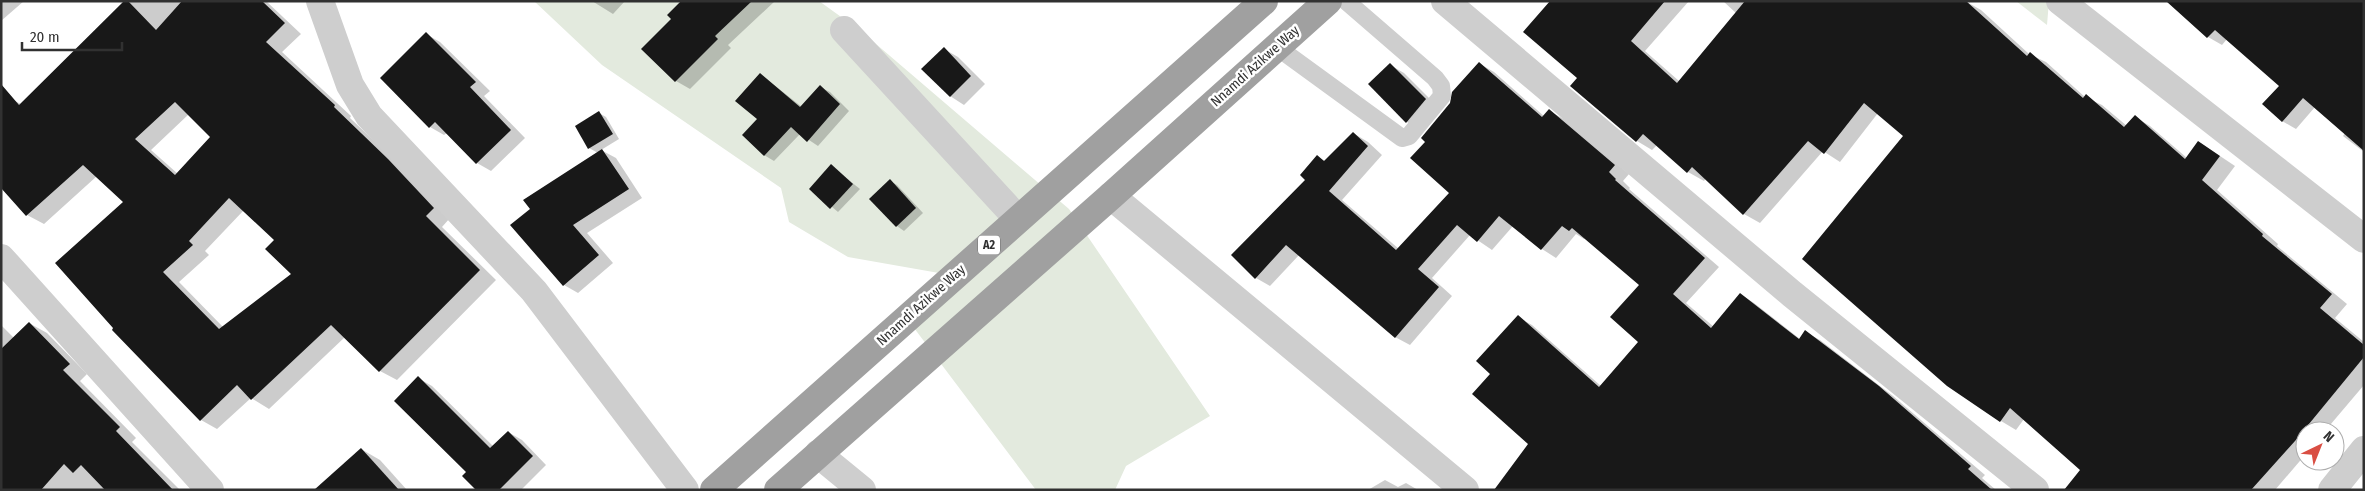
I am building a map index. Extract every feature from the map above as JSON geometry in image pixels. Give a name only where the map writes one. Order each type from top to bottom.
[{"type":"highway","name":"Nnamdi Azikwe Way","points":[[714,490],[1264,1]]},
{"type":"highway","name":"Nnamdi Azikwe Way","points":[[778,490],[1111,196],[1328,1]]},
{"type":"street","points":[[320,1],[350,85],[369,116],[534,290],[685,490]]},
{"type":"street","points":[[1445,1],[1792,294],[2035,490]]},
{"type":"street","points":[[2060,1],[2364,239]]},
{"type":"street","points":[[844,30],[1018,219]]},
{"type":"street","points":[[1111,196],[1465,490]]},
{"type":"street","points":[[1,258],[210,490]]},
{"type":"street","points":[[2332,490],[2364,450]]},
{"type":"street","points":[[818,454],[862,490]]},
{"type":"lane","points":[[1277,47],[1402,138],[1409,136],[1442,96],[1441,86],[1436,78],[1346,1]]},
{"type":"shaded area","points":[[534,1],[819,1],[862,32],[1069,209],[1210,416],[1126,466],[1115,490],[1036,490],[908,320],[939,273],[848,257],[789,222],[781,188],[602,65]]},
{"type":"shaded area","points":[[2016,1],[2049,1],[2047,25]]},
{"type":"building","points":[[124,1],[128,1],[156,30],[182,1],[262,1],[285,23],[266,42],[335,105],[334,107],[388,159],[434,208],[426,216],[480,270],[379,372],[331,325],[251,400],[237,385],[200,421],[112,330],[113,328],[55,263],[123,202],[83,165],[26,216],[1,188],[1,84],[19,105]],"holes":[[[175,102],[210,137],[175,175],[135,139]],[[229,198],[274,240],[265,249],[291,274],[219,329],[163,272],[193,245],[189,241]]]},
{"type":"building","points":[[681,1],[752,1],[715,36],[718,39],[675,82],[641,49],[671,19],[667,15]]},
{"type":"building","points":[[1550,1],[1665,1],[1631,41],[1677,83],[1745,1],[1966,1],[2027,56],[2030,52],[2083,98],[2086,94],[2124,127],[2135,115],[2185,159],[2198,141],[2220,156],[2202,180],[2263,234],[2262,236],[2332,294],[2320,308],[2364,345],[2364,357],[2311,421],[2295,421],[2295,441],[2251,490],[2064,490],[2080,470],[2010,408],[2000,422],[1947,386],[1802,259],[1903,136],[1864,103],[1824,154],[1808,141],[1743,215],[1692,167],[1687,173],[1643,134],[1636,142],[1570,86],[1577,78],[1523,32]]},
{"type":"building","points":[[2166,1],[2364,1],[2364,151],[2303,98],[2282,122],[2262,104],[2279,86],[2215,30],[2207,38]]},
{"type":"building","points":[[426,32],[476,82],[470,87],[511,130],[476,164],[435,122],[429,128],[380,78]]},
{"type":"building","points":[[944,47],[971,76],[950,97],[921,69]]},
{"type":"building","points":[[1479,62],[1542,117],[1549,109],[1615,165],[1609,172],[1615,180],[1705,258],[1673,294],[1711,328],[1740,293],[1799,339],[1805,330],[1879,386],[1971,466],[1968,469],[1992,490],[1494,490],[1528,444],[1472,394],[1490,374],[1476,361],[1518,315],[1599,387],[1638,342],[1610,317],[1639,285],[1572,228],[1569,231],[1562,226],[1541,250],[1499,216],[1477,242],[1457,225],[1418,269],[1439,287],[1395,338],[1286,245],[1255,279],[1231,255],[1305,180],[1300,175],[1317,155],[1324,161],[1353,132],[1368,146],[1329,191],[1396,250],[1449,193],[1410,158],[1425,142],[1421,138],[1450,103],[1452,92]]},
{"type":"building","points":[[1390,63],[1426,99],[1406,123],[1368,84]]},
{"type":"building","points":[[760,73],[800,107],[820,85],[840,104],[807,142],[791,127],[764,156],[742,135],[757,119],[735,101]]},
{"type":"building","points":[[599,111],[613,134],[588,149],[575,126]]},
{"type":"building","points":[[602,149],[629,189],[573,225],[599,255],[563,286],[510,225],[530,209],[523,200]]},
{"type":"building","points":[[831,164],[853,184],[830,209],[809,189]]},
{"type":"building","points":[[890,179],[916,208],[896,227],[869,199]]},
{"type":"building","points":[[29,322],[70,364],[63,370],[120,427],[116,431],[173,490],[105,490],[81,465],[73,473],[64,464],[41,490],[1,490],[1,349]]},
{"type":"building","points":[[418,376],[490,448],[508,431],[533,456],[499,490],[476,490],[462,476],[466,472],[394,401]]},
{"type":"building","points":[[361,448],[399,490],[314,490]]}]
